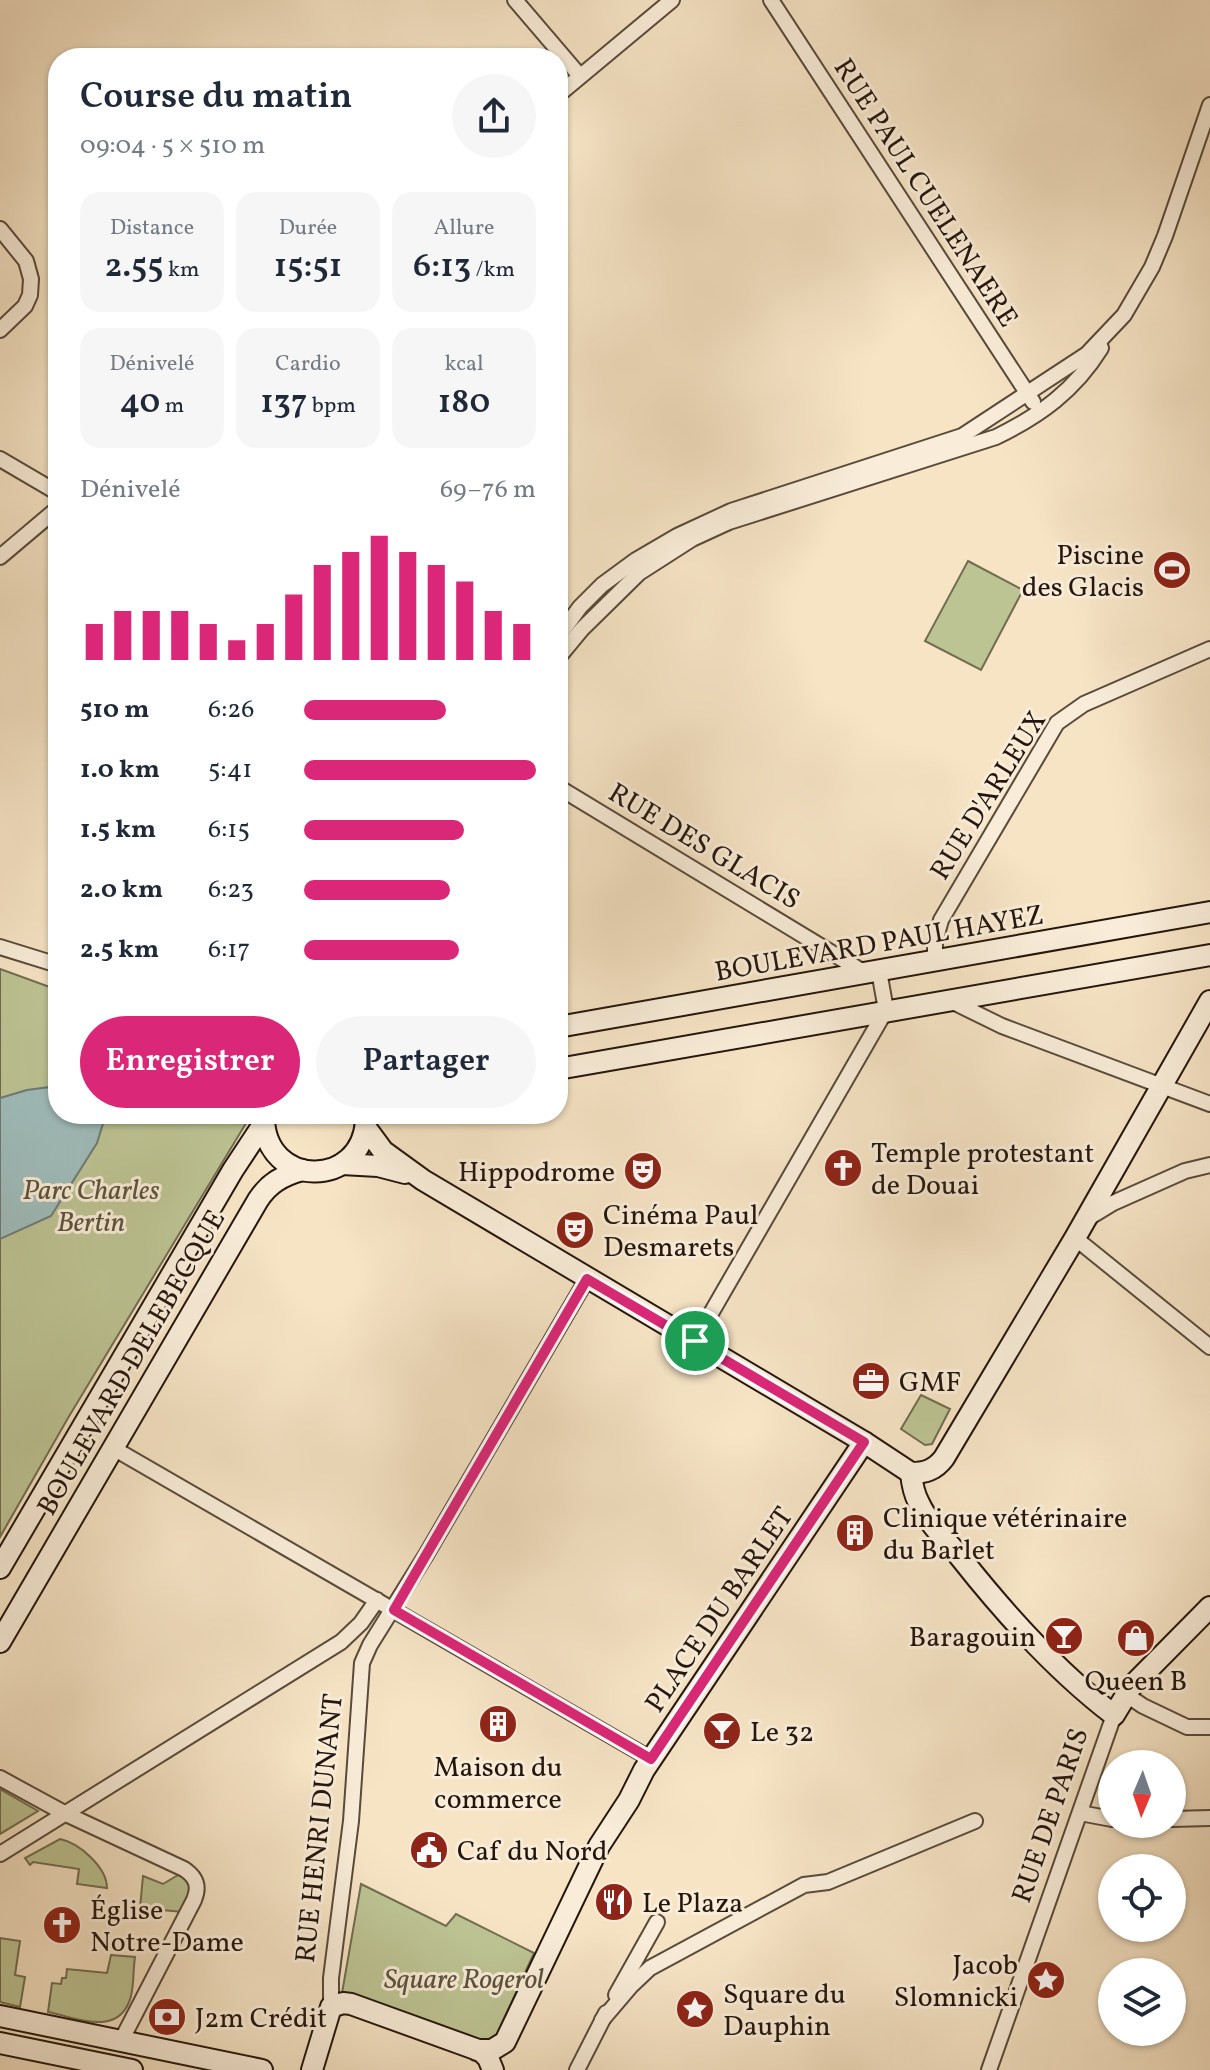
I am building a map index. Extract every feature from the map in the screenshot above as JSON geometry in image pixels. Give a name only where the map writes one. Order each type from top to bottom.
[{"type":"street","points":[[515,0],[556,48]]},
{"type":"street","points":[[568,86],[672,0]]},
{"type":"street","name":"RUE PAUL CUELENAERE","points":[[771,0],[1040,412]]},
{"type":"street","points":[[568,62],[580,76]]},
{"type":"street","points":[[568,646],[639,573],[692,539],[729,522],[987,441],[1040,412],[1083,375],[1133,302],[1159,251],[1210,105]]},
{"type":"street","points":[[0,229],[26,261],[31,279],[30,295],[25,306],[0,330]]},
{"type":"street","points":[[568,623],[602,585],[677,536],[731,511],[962,436],[1087,354],[1111,330]]},
{"type":"street","points":[[0,459],[48,487]]},
{"type":"street","points":[[0,557],[48,516]]},
{"type":"street","name":"RUE D'ARLEUX","points":[[935,961],[935,942],[941,920],[1057,723],[1084,704],[1210,649]]},
{"type":"street","name":"RUE DES GLACIS","points":[[568,793],[872,972]]},
{"type":"street","name":"BOULEVARD PAUL HAYEZ","points":[[568,1025],[1210,912]]},
{"type":"street","points":[[0,947],[48,962]]},
{"type":"street","points":[[568,1067],[1210,955]]},
{"type":"street","points":[[872,972],[886,1010]]},
{"type":"street","points":[[948,1000],[995,1023],[1210,1104]]},
{"type":"street","points":[[370,1124],[383,1151],[423,1180],[911,1473],[921,1473],[934,1468],[944,1458],[1086,1220],[1210,1001]]},
{"type":"street","points":[[695,1341],[886,1010]]},
{"type":"street","name":"BOULEVARD DELEBECQUE","points":[[0,1568],[261,1124]]},
{"type":"street","points":[[265,1124],[268,1140],[277,1155],[302,1170]]},
{"type":"street","points":[[342,1164],[358,1149],[366,1124]]},
{"type":"street","points":[[342,1164],[390,1168],[423,1180]]},
{"type":"street","name":"BOULEVARD DELEBECQUE","points":[[0,1642],[264,1190],[279,1178],[302,1170],[320,1172],[342,1164]]},
{"type":"street","points":[[1086,1220],[1100,1209],[1127,1196],[1190,1169],[1210,1165]]},
{"type":"street","points":[[1075,1238],[1210,1347]]},
{"type":"street","points":[[394,1610],[587,1279]]},
{"type":"street","name":"PLACE DU BARLET","points":[[500,2070],[515,2025],[599,1846],[651,1759],[864,1442]]},
{"type":"street","points":[[113,1448],[651,1759]]},
{"type":"street","points":[[911,1473],[915,1494],[925,1514],[993,1598],[1080,1687],[1114,1715]]},
{"type":"street","points":[[0,1854],[341,1642],[361,1623],[377,1600]]},
{"type":"street","name":"RUE DE PARIS","points":[[989,2070],[1114,1715],[1125,1694],[1139,1678],[1210,1607]]},
{"type":"street","name":"RUE HENRI DUNANT","points":[[310,2066],[331,2007],[331,1978],[354,1796],[362,1663],[370,1645],[394,1610]]},
{"type":"street","points":[[1125,1694],[1187,1727],[1210,1727]]},
{"type":"street","points":[[0,1778],[66,1814],[184,1869],[196,1880],[198,1886],[194,1900],[121,2041]]},
{"type":"street","points":[[1080,1813],[1098,1816]]},
{"type":"street","points":[[1186,1819],[1210,1818]]},
{"type":"street","points":[[602,2020],[650,1968],[804,1885],[828,1882],[975,1821]]},
{"type":"street","points":[[577,2070],[657,1922]]},
{"type":"street","points":[[331,2007],[351,2004],[477,2050],[486,2054],[493,2070]]},
{"type":"street","points":[[0,2016],[262,2070]]},
{"type":"street","points":[[477,2050],[492,2050],[502,2045],[515,2025]]},
{"type":"street","points":[[0,2043],[132,2070]]},
{"type":"green space","points":[[968,561],[1023,590],[981,670],[925,641]]},
{"type":"green space","name":"Parc Charles Bertin","points":[[0,969],[48,986],[48,1124],[246,1124],[0,1537]]},
{"type":"green space","points":[[921,1395],[950,1409],[932,1444],[925,1445],[901,1429]]},
{"type":"green space","points":[[0,1789],[38,1811],[0,1834]]},
{"type":"green space","points":[[60,1839],[68,1841],[91,1858],[102,1872],[107,1888],[77,1884],[79,1869],[33,1862],[30,1865],[25,1858]]},
{"type":"green space","points":[[178,1875],[185,1878],[192,1888],[183,1912],[140,1908],[143,1876],[163,1884]]},
{"type":"green space","name":"Square Rogerol","points":[[361,1884],[446,1926],[456,1914],[534,1953],[492,2045],[342,1993]]},
{"type":"green space","points":[[0,1938],[20,1941],[15,1975],[25,1977],[20,2007],[0,2002]]},
{"type":"green space","points":[[111,1955],[135,1957],[131,1996],[126,2009],[118,2017],[97,2022],[48,2012],[52,1983],[61,1984],[62,1978],[66,1978],[67,1969],[107,1973]]},
{"type":"water","points":[[48,1087],[48,1124],[103,1124],[97,1143],[51,1216],[0,1239],[0,1098]]},
{"type":"place","name":"Piscine des Glacis","points":[[1172,570]]},
{"type":"place","name":"Temple protestant de Douai","points":[[843,1168]]},
{"type":"place","name":"Hippodrome","points":[[643,1171]]},
{"type":"place","name":"Cinéma Paul Desmarets","points":[[575,1230]]},
{"type":"place","name":"GMF","points":[[871,1381]]},
{"type":"place","name":"Clinique vétérinaire du Barlet","points":[[855,1533]]},
{"type":"place","name":"Baragouin","points":[[1064,1636]]},
{"type":"place","name":"Queen B","points":[[1136,1638]]},
{"type":"place","name":"Maison du commerce","points":[[498,1724]]},
{"type":"place","name":"Le 32","points":[[722,1731]]},
{"type":"place","name":"Caf du Nord","points":[[429,1850]]},
{"type":"place","name":"Le Plaza","points":[[614,1902]]},
{"type":"place","name":"Église Notre-Dame","points":[[62,1925]]},
{"type":"place","name":"Jacob Slomnicki","points":[[1046,1980]]},
{"type":"place","name":"Square du Dauphin","points":[[695,2009]]},
{"type":"place","name":"J2m Crédit","points":[[167,2017]]},
{"type":"route","points":[[587,1279],[695,1341],[864,1442],[651,1759],[394,1610],[587,1279]]}]
